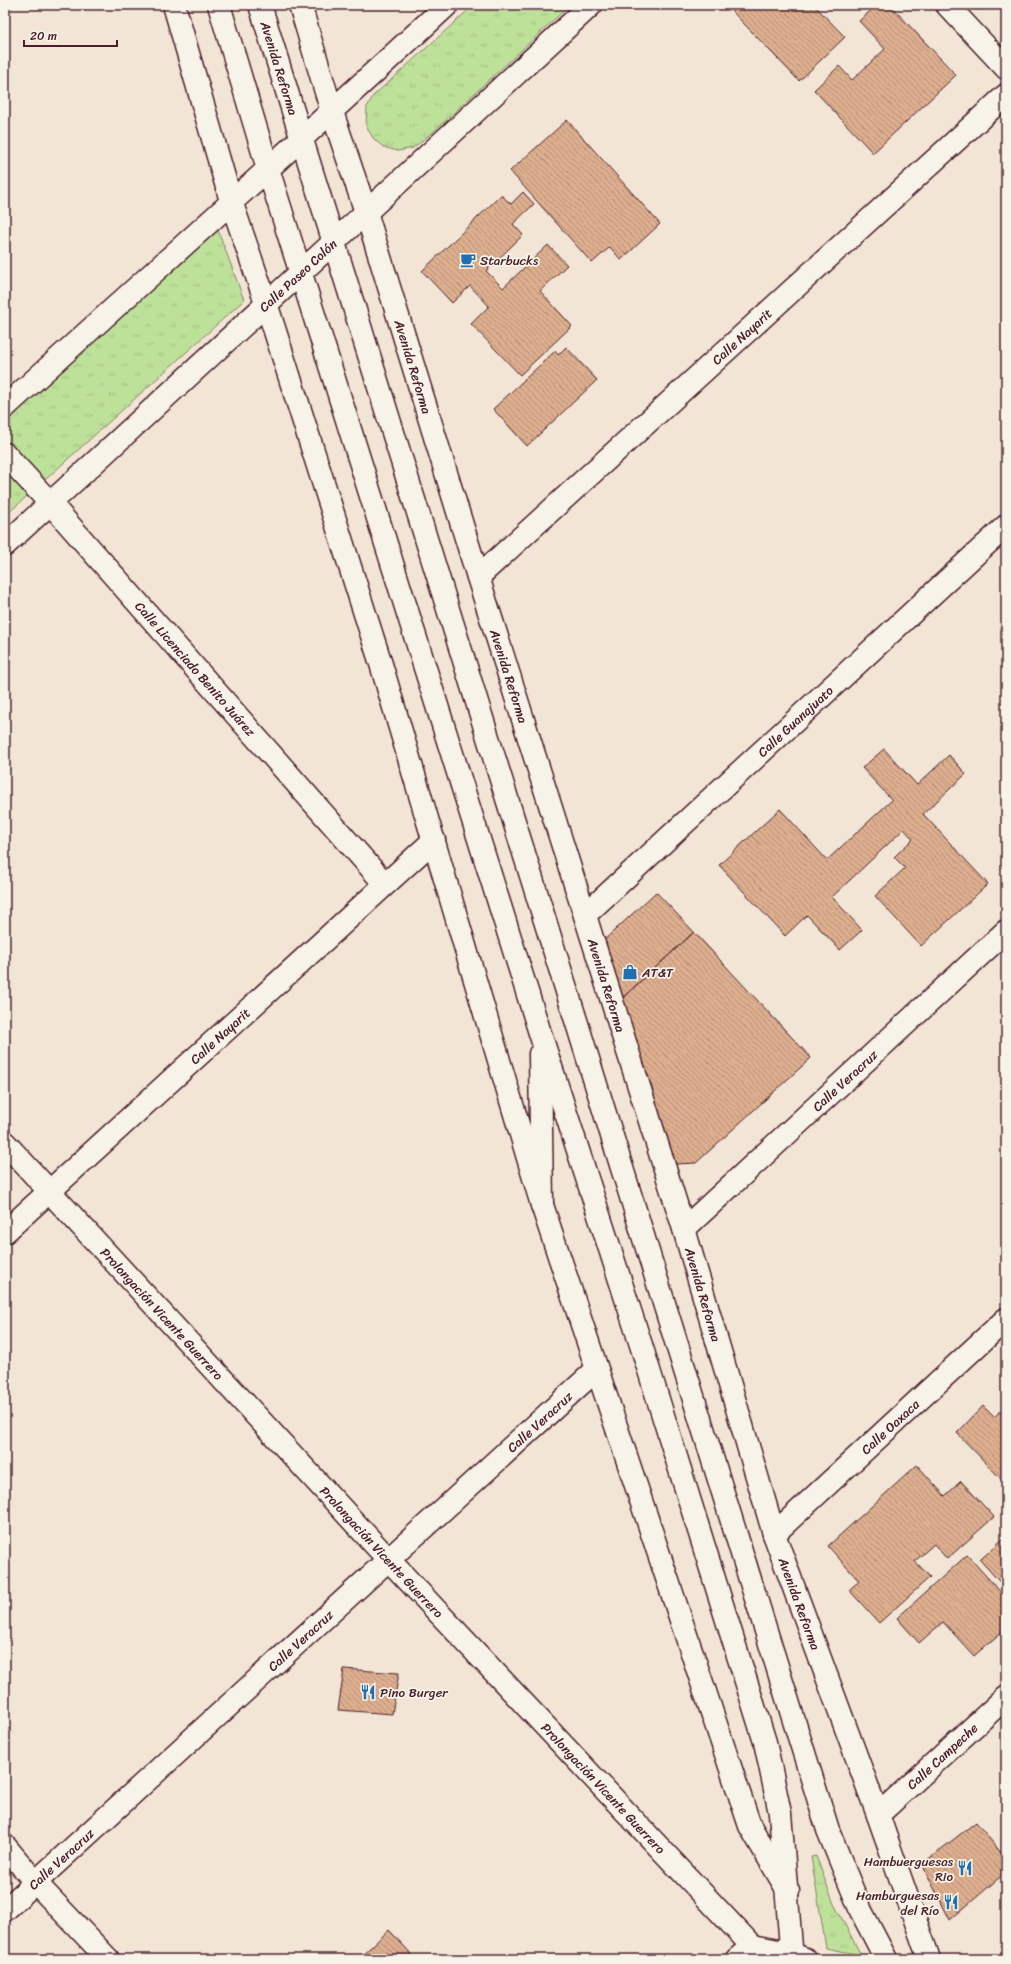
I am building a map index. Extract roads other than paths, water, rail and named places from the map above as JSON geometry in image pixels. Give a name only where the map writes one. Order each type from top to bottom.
[{"type":"street","points":[[174,5],[231,201],[266,303],[434,840],[542,1205],[596,1370],[750,1826],[788,1891]]},
{"type":"street","points":[[219,5],[268,169],[540,1033],[642,1348],[765,1742],[780,1813],[797,1957],[750,1955]]},
{"type":"street","name":"Avenida Reforma","points":[[260,5],[828,1830],[860,1911],[886,1959]]},
{"type":"street","name":"Avenida Reforma","points":[[300,5],[332,112],[366,212],[478,577],[684,1229],[774,1534],[878,1815],[929,1959]]},
{"type":"street","points":[[5,407],[231,201],[332,112],[446,5]]},
{"type":"street","name":"Calle Paseo Colón","points":[[5,545],[591,5]]},
{"type":"street","points":[[947,5],[1006,68]]},
{"type":"street","name":"Calle Nayarit","points":[[478,577],[1006,95]]},
{"type":"street","name":"Calle Licenciado Benito Juárez","points":[[5,454],[50,503],[385,884]]},
{"type":"street","name":"Calle Guanajuato","points":[[585,915],[1006,526]]},
{"type":"street","name":"Calle Nayarit","points":[[5,1232],[434,840]]},
{"type":"street","name":"Calle Veracruz","points":[[684,1229],[1006,931]]},
{"type":"street","points":[[540,1033],[542,1205]]},
{"type":"street","name":"Prolongación Vicente Guerrero","points":[[5,1143],[750,1955]]},
{"type":"street","name":"Calle Oaxaca","points":[[774,1534],[1006,1318]]},
{"type":"street","name":"Calle Veracruz","points":[[5,1910],[596,1370]]},
{"type":"street","name":"Calle Campeche","points":[[878,1815],[1006,1697]]},
{"type":"street","points":[[5,1846],[35,1882],[108,1959]]},
{"type":"place","name":"Starbucks","points":[[468,260]]},
{"type":"place","name":"AT&T","points":[[630,972]]},
{"type":"place","name":"Pino Burger","points":[[368,1692]]},
{"type":"place","name":"Hambuerguesas Rio","points":[[965,1868]]},
{"type":"place","name":"Hamburguesas del Río","points":[[951,1902]]}]
